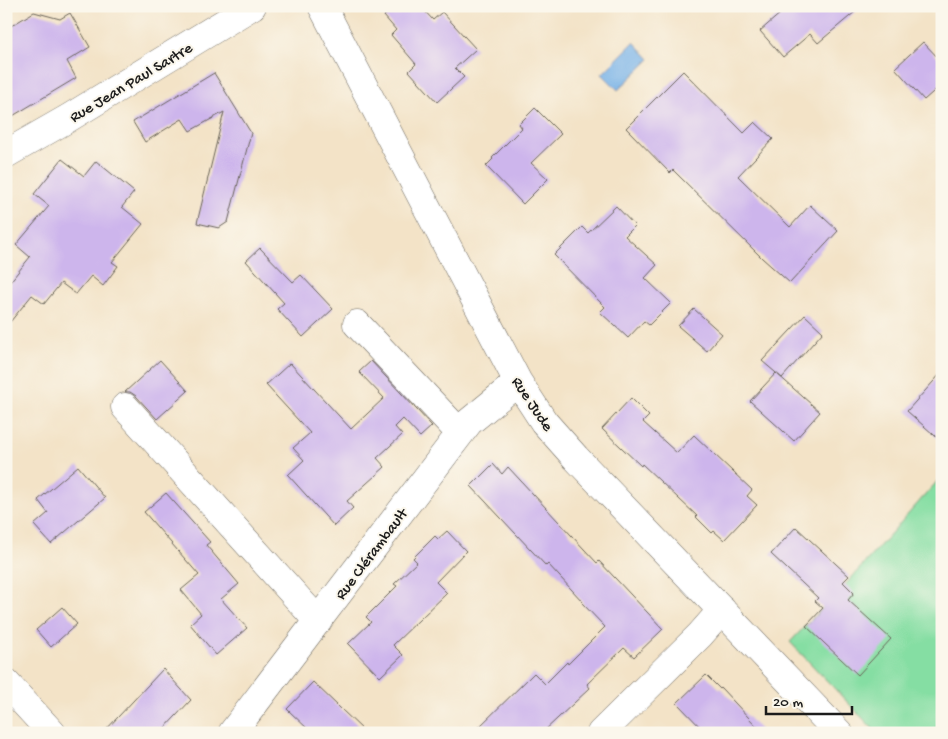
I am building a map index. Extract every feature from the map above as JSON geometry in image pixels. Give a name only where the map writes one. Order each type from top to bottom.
[{"type":"street","name":"Rue Jean Paul Sartre","points":[[6,154],[67,119],[218,15],[252,6]]},
{"type":"street","name":"Rue Jude","points":[[322,6],[518,382],[544,422],[576,458],[839,733]]},
{"type":"street","points":[[357,324],[460,433]]},
{"type":"street","name":"Rue Clérambault","points":[[232,733],[460,433],[469,422],[518,382]]},
{"type":"street","points":[[125,407],[318,621]]},
{"type":"street","points":[[601,733],[700,635],[722,610]]},
{"type":"street","points":[[6,683],[52,733]]},
{"type":"green space","points":[[942,476],[942,733],[877,733],[790,642],[846,584]]},
{"type":"water","points":[[634,42],[650,59],[618,90],[602,74]]},
{"type":"building","points":[[395,6],[420,6],[433,20],[442,12],[476,49],[455,68],[464,77],[437,102],[409,71],[416,64],[391,35],[396,30],[384,16]]},
{"type":"building","points":[[789,6],[862,6],[818,43],[810,34],[783,57],[760,31]]},
{"type":"building","points":[[34,12],[60,19],[70,13],[90,47],[67,61],[76,78],[6,120],[6,29]]},
{"type":"building","points":[[923,42],[942,62],[942,84],[924,100],[895,68]]},
{"type":"building","points":[[683,71],[744,133],[755,122],[773,139],[738,176],[790,227],[810,205],[838,231],[790,283],[673,170],[670,173],[626,128]]},
{"type":"building","points":[[214,73],[251,133],[228,222],[219,228],[197,223],[224,112],[190,131],[182,119],[145,142],[133,122]]},
{"type":"building","points":[[535,108],[561,134],[531,163],[548,179],[523,204],[486,166],[522,128],[519,124]]},
{"type":"building","points":[[62,159],[84,176],[96,161],[134,192],[122,207],[143,224],[112,262],[118,266],[103,286],[91,276],[76,294],[61,283],[44,304],[32,295],[6,327],[6,287],[30,257],[16,245],[49,206],[34,194]]},
{"type":"building","points":[[616,206],[635,226],[625,236],[657,265],[645,278],[671,303],[649,325],[644,321],[628,338],[600,312],[605,307],[554,255],[582,227],[588,233]]},
{"type":"building","points":[[260,248],[293,282],[301,275],[333,309],[303,337],[277,309],[284,303],[246,261]]},
{"type":"building","points":[[694,309],[722,334],[707,351],[678,326]]},
{"type":"building","points":[[805,315],[823,332],[782,378],[762,361]]},
{"type":"building","points":[[160,360],[188,391],[157,419],[136,396],[130,392],[125,392]]},
{"type":"building","points":[[371,361],[432,426],[420,437],[403,419],[395,427],[402,435],[377,458],[385,467],[347,501],[353,508],[334,526],[288,475],[304,460],[293,448],[310,433],[266,385],[290,363],[351,429],[384,398],[359,372]]},
{"type":"building","points":[[942,372],[942,442],[907,411]]},
{"type":"building","points":[[776,373],[820,412],[794,441],[750,401]]},
{"type":"building","points":[[631,398],[649,416],[643,422],[677,453],[694,435],[752,490],[747,496],[757,505],[724,540],[714,531],[712,533],[697,516],[642,464],[641,466],[602,429]]},
{"type":"building","points":[[493,464],[502,474],[508,467],[597,563],[599,561],[663,629],[634,657],[624,648],[587,684],[590,688],[542,733],[473,733],[534,673],[545,684],[605,627],[548,564],[546,566],[471,486]]},
{"type":"building","points":[[78,466],[105,498],[51,544],[34,525],[48,513],[38,500]]},
{"type":"building","points":[[166,493],[210,542],[206,545],[239,584],[221,599],[247,628],[216,655],[190,624],[201,614],[181,590],[199,575],[144,512]]},
{"type":"building","points":[[796,527],[849,576],[843,582],[854,593],[848,600],[891,639],[858,675],[806,626],[823,608],[815,601],[818,598],[771,554]]},
{"type":"building","points":[[447,531],[466,551],[436,582],[447,593],[393,645],[403,655],[380,677],[348,644],[371,622],[366,617],[397,586],[394,584],[417,562],[413,558],[435,536],[438,539]]},
{"type":"building","points":[[62,607],[77,624],[51,647],[36,630]]},
{"type":"building","points":[[163,669],[191,700],[160,733],[103,733]]},
{"type":"building","points":[[706,675],[721,688],[763,733],[706,733],[677,703]]},
{"type":"building","points":[[313,682],[366,733],[312,733],[287,709]]}]
